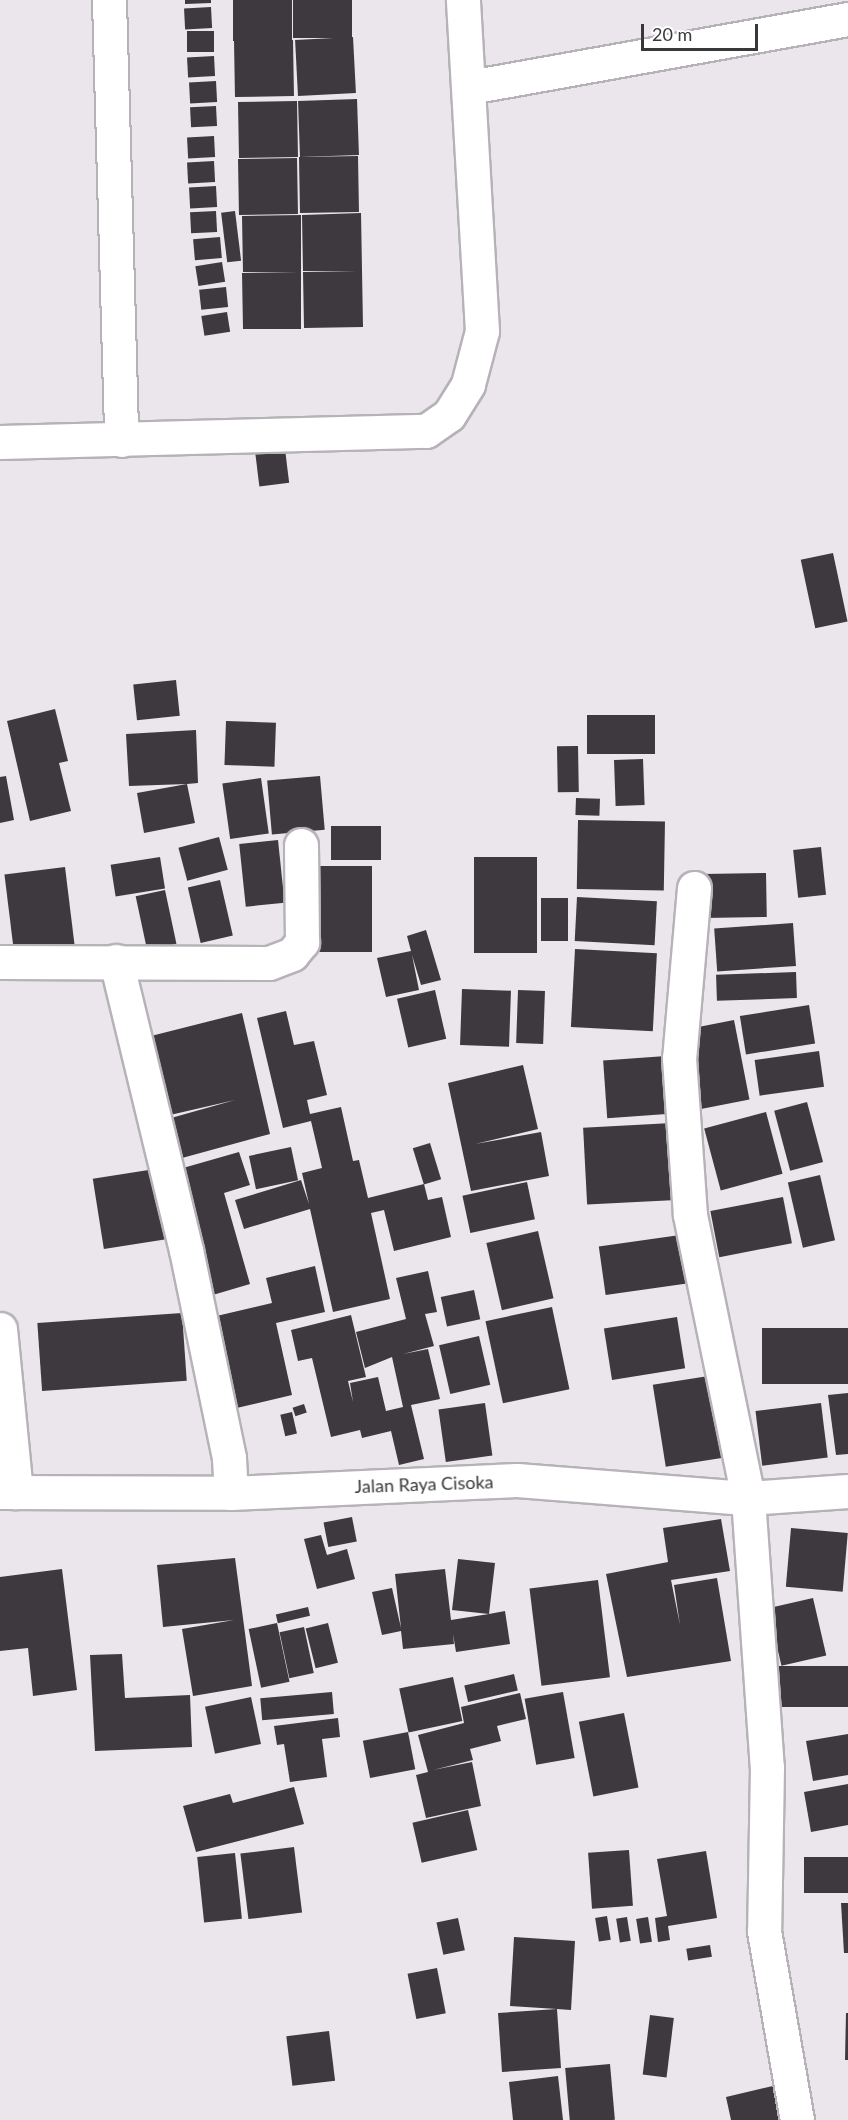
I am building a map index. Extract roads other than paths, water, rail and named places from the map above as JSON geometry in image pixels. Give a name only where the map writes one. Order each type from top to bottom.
[{"type":"street","points":[[110,0],[121,440]]},
{"type":"street","points":[[0,442],[426,431],[449,415],[468,384],[482,331],[470,87],[463,0]]},
{"type":"street","points":[[470,87],[848,20]]},
{"type":"street","points":[[0,962],[269,963],[292,954],[302,942],[301,845]]},
{"type":"street","points":[[694,888],[679,1058],[690,1215],[748,1498],[767,1767],[764,1931],[797,2120]]},
{"type":"street","points":[[116,962],[186,1250],[230,1458],[231,1493]]},
{"type":"street","points":[[0,1329],[8,1492]]},
{"type":"street","name":"Jalan Raya Cisoka","points":[[8,1492],[231,1493],[517,1480],[748,1498],[848,1491]]}]
